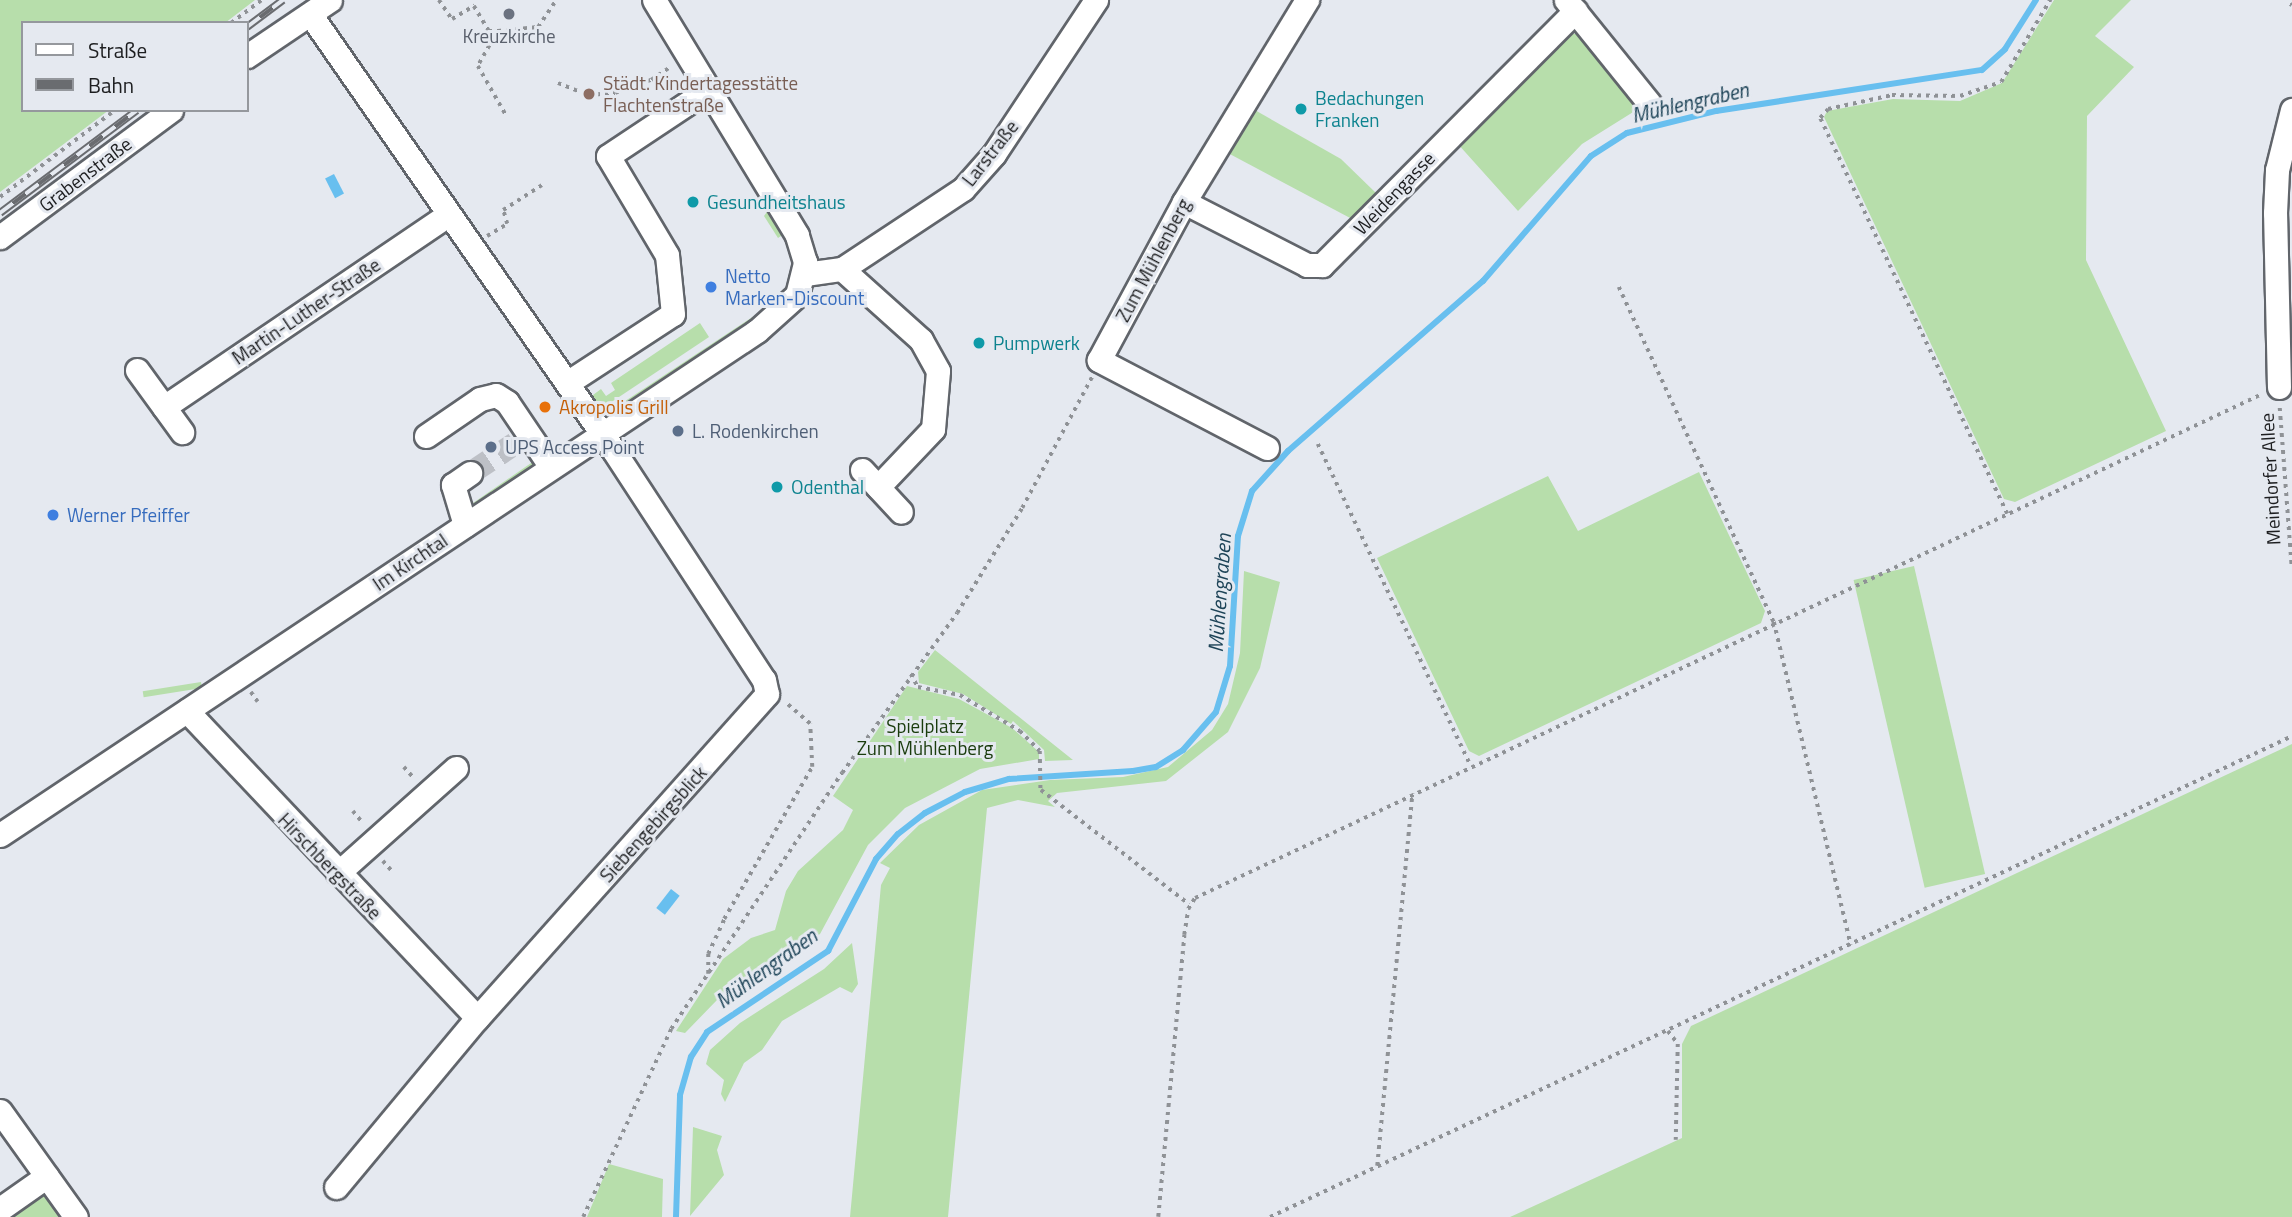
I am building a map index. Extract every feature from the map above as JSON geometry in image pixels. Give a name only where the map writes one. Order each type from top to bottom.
[{"type":"street","points":[[654,0],[797,235],[804,251],[805,274]]},
{"type":"street","name":"Larstraße","points":[[805,274],[842,270],[963,189],[994,154],[1096,0]]},
{"type":"street","name":"Zum Mühlenberg","points":[[1099,360],[1184,202],[1307,0]]},
{"type":"street","points":[[248,55],[323,4],[449,214],[474,245],[601,434]]},
{"type":"street","name":"Weidengasse","points":[[1184,202],[1307,265],[1322,265],[1570,5],[1649,103]]},
{"type":"street","points":[[567,383],[673,314],[667,255],[608,156],[709,89]]},
{"type":"street","points":[[2279,387],[2277,170],[2292,110]]},
{"type":"street","name":"Grabenstraße","points":[[0,237],[168,112]]},
{"type":"street","name":"Martin-Luther-Straße","points":[[164,407],[449,214]]},
{"type":"street","points":[[842,270],[921,340],[937,371],[933,429],[878,487]]},
{"type":"street","name":"Im Kirchtal","points":[[0,835],[757,331],[797,295],[805,274]]},
{"type":"street","points":[[1099,360],[1267,448]]},
{"type":"street","points":[[138,370],[182,432]]},
{"type":"street","points":[[426,436],[480,398],[496,395],[507,402],[522,439],[551,467]]},
{"type":"street","name":"Siebengebirgsblick","points":[[336,1187],[477,1018],[767,694],[764,680],[601,434]]},
{"type":"street","points":[[862,470],[901,512]]},
{"type":"street","points":[[465,525],[453,485],[470,473]]},
{"type":"street","name":"Hirschbergstraße","points":[[187,711],[477,1018]]},
{"type":"street","points":[[338,873],[456,768]]},
{"type":"street","points":[[0,1111],[76,1217]]},
{"type":"street","points":[[0,1209],[47,1175]]},
{"type":"path","points":[[234,21],[261,0]]},
{"type":"path","points":[[439,0],[452,19],[474,6],[489,31],[538,27],[556,0]]},
{"type":"path","points":[[2007,514],[1821,112],[1892,95],[1960,96],[2001,82],[2050,0]]},
{"type":"path","points":[[498,31],[478,66],[506,115]]},
{"type":"path","points":[[558,83],[582,94],[605,95],[638,87],[670,67]]},
{"type":"path","points":[[0,197],[112,112]]},
{"type":"path","points":[[474,245],[507,223],[503,210],[542,185]]},
{"type":"path","points":[[1619,287],[1774,622],[1851,946]]},
{"type":"path","points":[[583,1217],[671,1029],[911,674],[957,613],[1022,508],[1099,360]]},
{"type":"path","points":[[1158,1217],[1190,904],[1206,890],[2279,387]]},
{"type":"path","name":"Meindorfer Allee","points":[[2279,387],[2292,569]]},
{"type":"path","points":[[1318,444],[1471,766]]},
{"type":"path","points":[[911,674],[918,687],[960,695],[1014,726],[1040,751],[1041,790],[1169,892],[1190,904]]},
{"type":"path","points":[[708,976],[708,954],[724,919],[812,767],[810,724],[778,696]]},
{"type":"path","points":[[1270,1217],[1851,946],[2292,736]]},
{"type":"path","points":[[1377,1166],[1412,794]]},
{"type":"path","points":[[1668,1031],[1678,1044],[1676,1140]]},
{"type":"green space","points":[[0,0],[255,0],[228,21],[21,21],[21,112],[106,112],[0,192]]},
{"type":"green space","points":[[2054,0],[2131,0],[2095,36],[2134,67],[2087,116],[2086,260],[2166,431],[2015,502],[2004,499],[1824,117],[1827,111],[1893,99],[1960,101],[2002,83]]},
{"type":"green space","points":[[1572,34],[1580,34],[1646,104],[1582,144],[1518,211],[1457,143]]},
{"type":"green space","points":[[1253,109],[1341,159],[1377,194],[1352,219],[1226,152]]},
{"type":"green space","points":[[769,209],[784,234],[778,238],[764,216]]},
{"type":"green space","points":[[760,312],[606,419],[601,417]]},
{"type":"green space","points":[[700,323],[709,337],[598,411],[589,398],[601,389],[606,396],[615,390],[611,383]]},
{"type":"green space","points":[[534,461],[538,465],[476,506],[473,503]]},
{"type":"green space","points":[[1699,472],[1765,611],[1761,623],[1479,756],[1469,751],[1377,558],[1548,476],[1578,531]]},
{"type":"green space","points":[[1914,566],[1985,874],[1925,888],[1854,580]]},
{"type":"green space","points":[[1244,571],[1280,582],[1260,668],[1228,732],[1166,781],[1057,793],[1048,801],[1055,807],[1018,800],[987,808],[948,1217],[850,1217],[881,885],[890,868],[880,863],[919,825],[982,790],[1050,780],[1123,777],[1168,767],[1212,730],[1228,704],[1240,653]]},
{"type":"green space","points":[[935,650],[1073,760],[1045,761],[1044,750],[1013,721],[1011,724],[963,694],[919,683],[918,672]]},
{"type":"green space","points":[[201,682],[202,688],[144,697],[143,691]]},
{"type":"green space","name":"Spielplatz Zum Mühlenberg","points":[[907,686],[959,699],[1012,728],[1039,752],[1039,759],[980,769],[905,808],[868,845],[820,934],[717,1000],[685,1033],[676,1031],[723,959],[751,938],[775,930],[786,891],[798,871],[843,830],[853,810],[833,796]]},
{"type":"green space","points":[[2292,744],[2292,1217],[1510,1217],[1682,1138],[1682,1044],[1691,1026]]},
{"type":"green space","points":[[852,943],[858,984],[852,993],[840,987],[782,1021],[762,1050],[744,1063],[725,1102],[721,1094],[724,1080],[706,1064],[710,1050],[740,1023],[824,969]]},
{"type":"green space","points":[[693,1127],[722,1136],[717,1150],[724,1175],[690,1216]]},
{"type":"green space","points":[[609,1164],[663,1179],[662,1217],[587,1217]]},
{"type":"green space","points":[[36,1189],[52,1192],[69,1217],[0,1217]]},
{"type":"water","points":[[334,174],[344,194],[335,198],[325,179]]},
{"type":"water","points":[[671,889],[680,896],[665,915],[656,908]]},
{"type":"waterway","name":"Mühlengraben","points":[[676,1217],[680,1095],[691,1057],[707,1032],[828,951],[876,859],[898,834],[925,813],[965,792],[1009,779],[1133,771],[1156,767],[1183,750],[1216,712],[1230,666],[1238,536],[1252,491],[1288,451],[1483,281],[1591,156],[1627,133],[1716,111],[1982,70],[2005,49],[2036,0]]},
{"type":"tunnel","points":[[470,473],[515,443]]},
{"type":"railway","points":[[248,26],[283,0]]},
{"type":"railway","points":[[0,213],[134,112]]},
{"type":"place","name":"Kreuzkirche","points":[[509,14]]},
{"type":"place","name":"Städt. Kindertagesstätte Flachtenstraße","points":[[589,94]]},
{"type":"place","name":"Bedachungen Franken","points":[[1301,109]]},
{"type":"place","name":"Gesundheitshaus","points":[[693,202]]},
{"type":"place","name":"Netto Marken-Discount","points":[[711,287]]},
{"type":"place","name":"Pumpwerk","points":[[979,343]]},
{"type":"place","name":"Akropolis Grill","points":[[545,407]]},
{"type":"place","name":"L. Rodenkirchen","points":[[678,431]]},
{"type":"place","name":"UPS Access Point","points":[[491,447]]},
{"type":"place","name":"Odenthal","points":[[777,487]]},
{"type":"place","name":"Werner Pfeiffer","points":[[53,515]]}]
